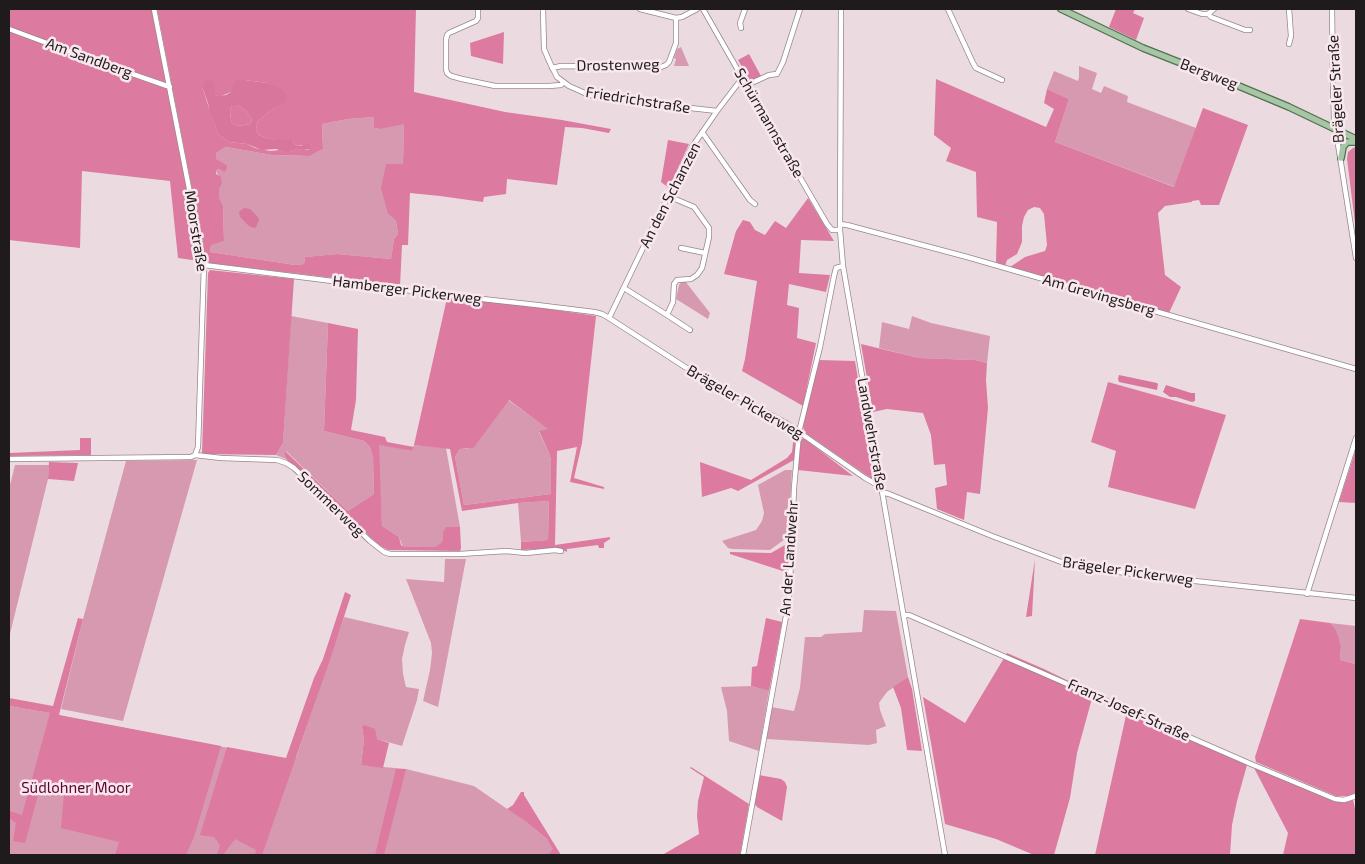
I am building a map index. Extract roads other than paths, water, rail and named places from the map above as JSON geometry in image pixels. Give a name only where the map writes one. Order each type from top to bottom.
[{"type":"main road","name":"Bergweg","points":[[1061,9],[1143,48],[1234,84],[1336,129],[1356,141]]},
{"type":"main road","points":[[1341,158],[1343,147],[1347,142],[1356,141]]},
{"type":"street","name":"Moorstraße","points":[[154,9],[204,265],[198,447],[195,455]]},
{"type":"street","points":[[478,9],[476,21],[447,35],[446,69],[450,76],[486,85],[560,85],[563,83],[557,77],[544,49],[543,9]]},
{"type":"street","points":[[640,9],[676,18],[697,9]]},
{"type":"street","name":"Schürmannstraße","points":[[703,9],[827,224],[832,230],[840,230]]},
{"type":"street","points":[[741,28],[740,23],[745,9]]},
{"type":"street","points":[[747,85],[769,75],[777,74],[783,62],[800,9]]},
{"type":"street","name":"Landwehrstraße","points":[[842,9],[840,230],[843,266],[946,855]]},
{"type":"street","points":[[948,9],[976,68],[1002,80]]},
{"type":"street","points":[[1188,9],[1208,14],[1245,30],[1250,30]]},
{"type":"street","points":[[1208,14],[1214,9]]},
{"type":"street","points":[[1289,44],[1291,36],[1290,9]]},
{"type":"street","name":"Brägeler Straße","points":[[1332,9],[1336,129],[1356,258]]},
{"type":"street","name":"Drostenweg","points":[[552,68],[557,66],[661,67],[666,65],[676,43],[676,18]]},
{"type":"street","name":"Am Sandberg","points":[[9,29],[170,87]]},
{"type":"street","name":"An den Schanzen","points":[[610,318],[692,147],[717,110],[743,79]]},
{"type":"street","name":"Friedrichstraße","points":[[563,83],[598,97],[717,110]]},
{"type":"street","points":[[702,132],[750,200],[755,204]]},
{"type":"street","points":[[667,315],[673,302],[674,284],[677,280],[691,279],[702,268],[709,237],[709,228],[694,207],[668,196]]},
{"type":"street","name":"Am Grevingsberg","points":[[840,224],[967,257],[1356,369]]},
{"type":"street","points":[[681,248],[705,253]]},
{"type":"street","name":"Hamberger Pickerweg","points":[[204,265],[594,312],[610,318]]},
{"type":"street","name":"An der Landwehr","points":[[743,855],[790,590],[794,488],[799,432],[820,347],[836,268],[843,266]]},
{"type":"street","points":[[624,288],[690,330]]},
{"type":"street","name":"Brägeler Pickerweg","points":[[610,318],[685,367],[766,411],[864,478],[881,484]]},
{"type":"street","points":[[1307,594],[1356,438]]},
{"type":"street","name":"Sommerweg","points":[[9,459],[191,457],[195,455],[228,458],[267,458],[286,463],[294,468],[370,541],[388,553],[460,554],[506,551],[526,553],[555,550],[561,552]]},
{"type":"street","name":"Brägeler Pickerweg","points":[[882,492],[1064,563],[1157,577],[1356,598]]},
{"type":"street","name":"Franz-Josef-Straße","points":[[904,615],[909,614],[1337,800],[1356,796]]},
{"type":"park label","name":"Südlohner Moor","points":[[76,788]]}]
